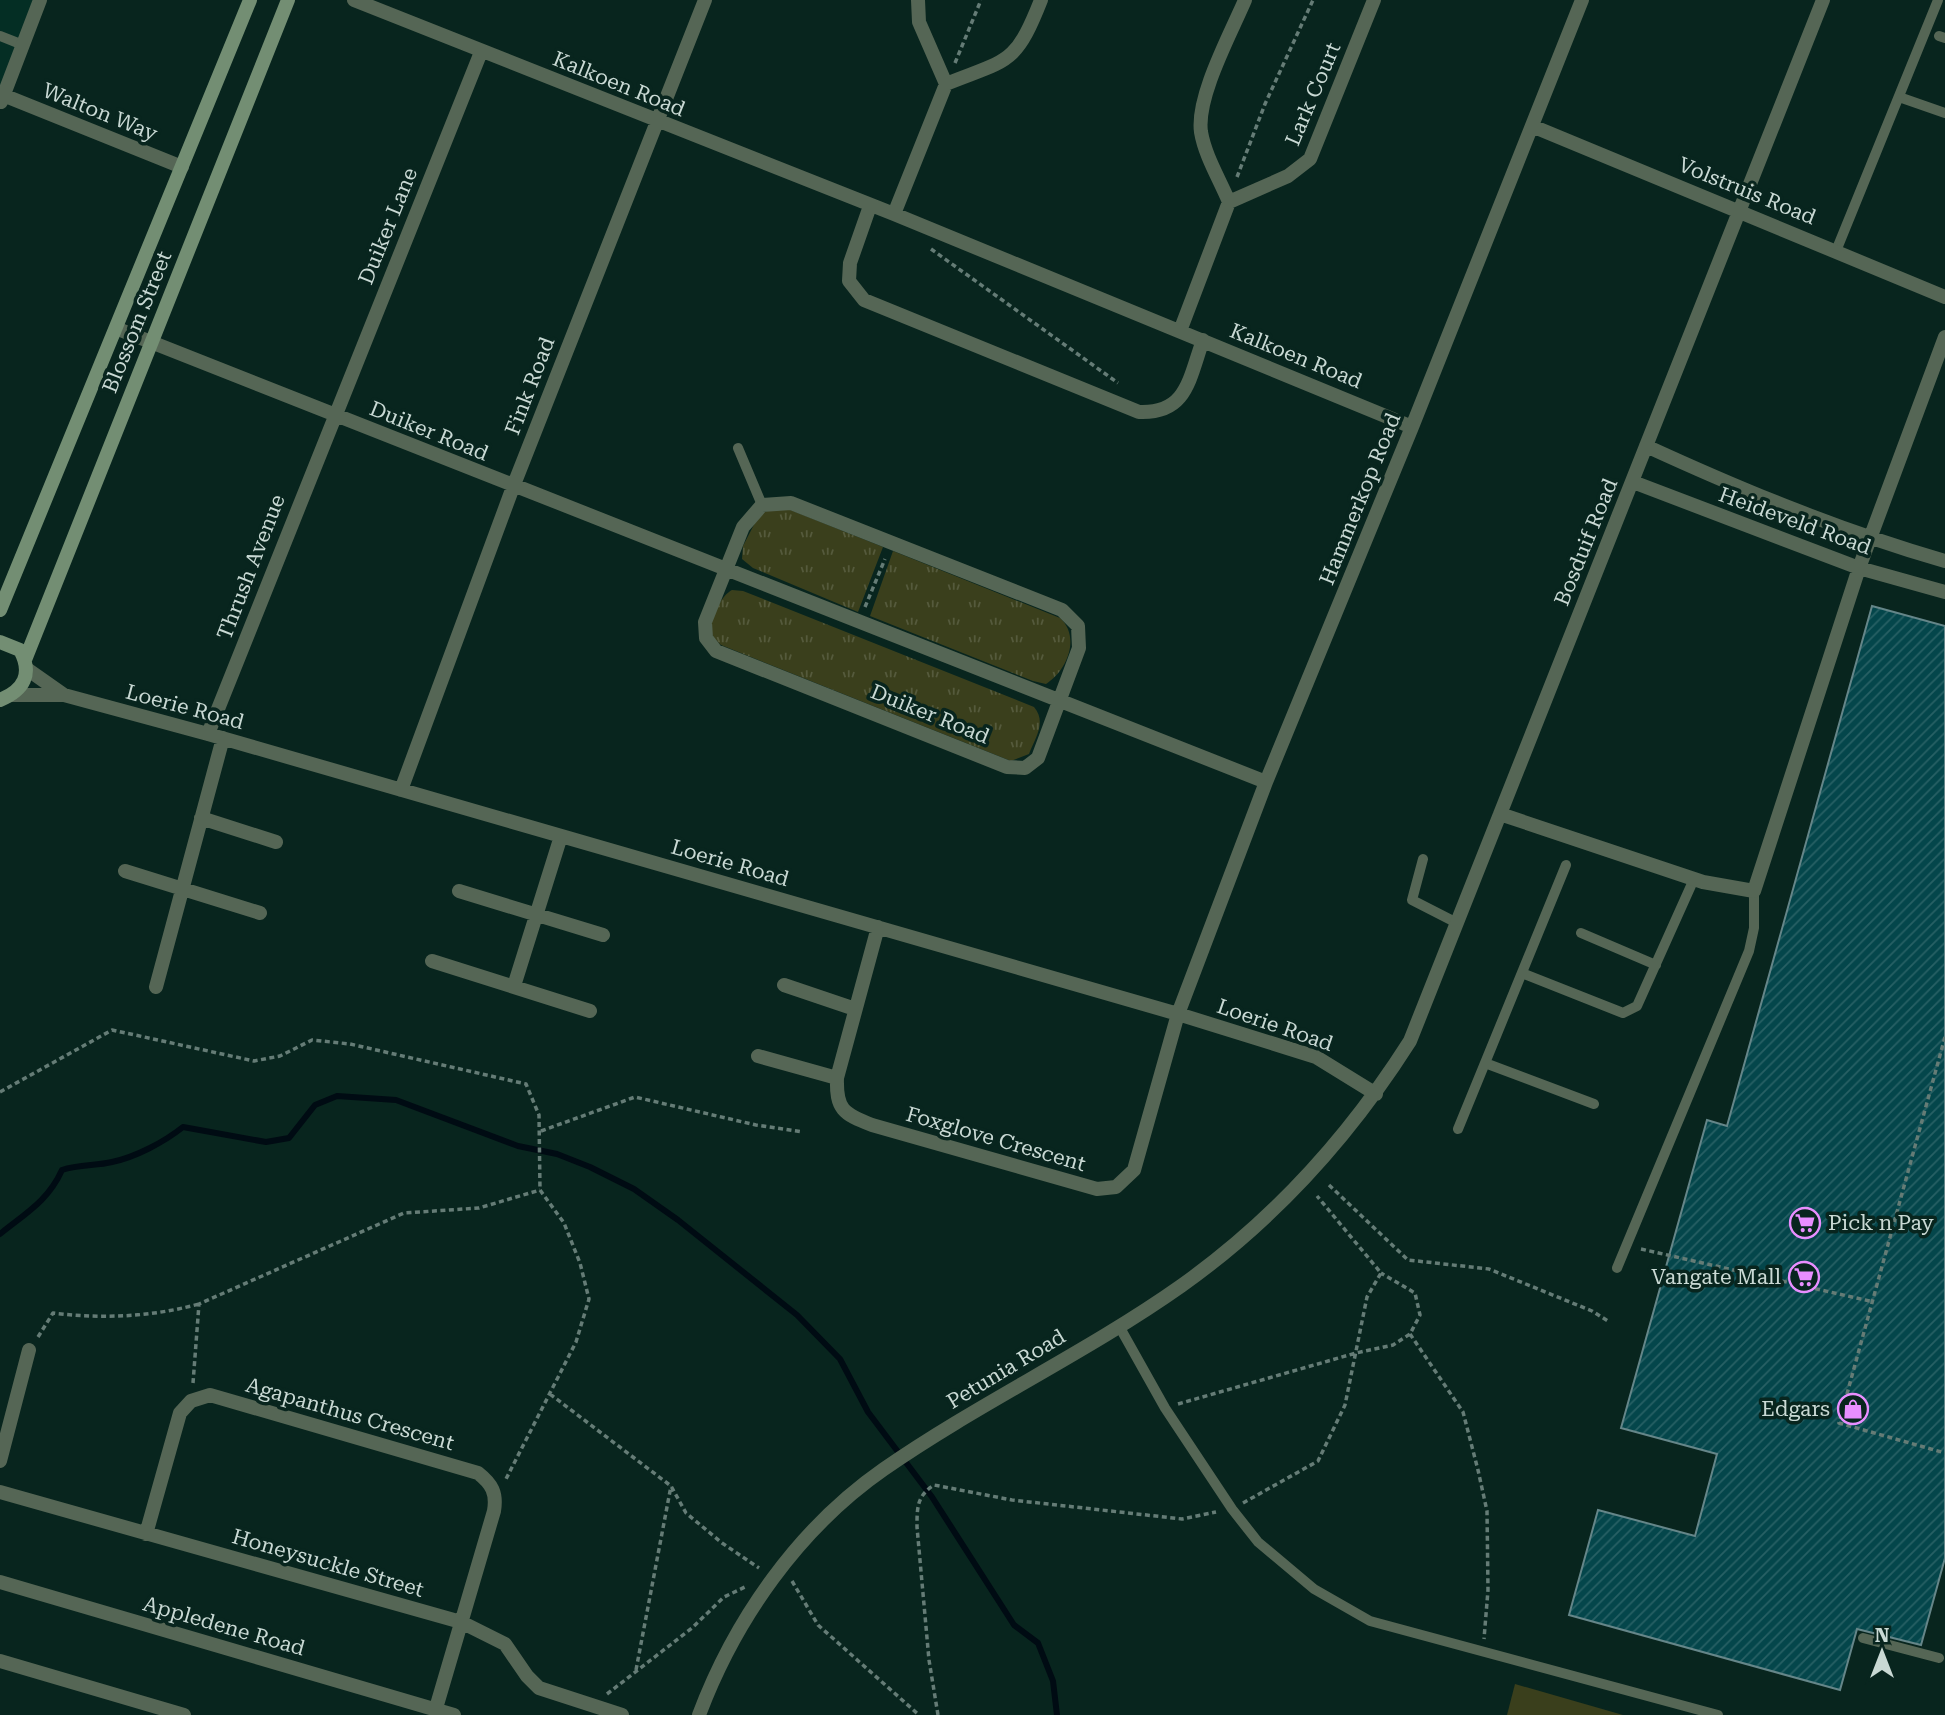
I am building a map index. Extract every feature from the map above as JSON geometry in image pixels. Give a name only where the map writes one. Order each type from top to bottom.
[{"type":"street","points":[[2,99],[40,0]]},
{"type":"street","name":"Blossom Street","points":[[0,610],[118,329],[250,0]]},
{"type":"street","name":"Blossom Street","points":[[3,699],[24,684],[26,665],[151,341],[288,0]]},
{"type":"street","name":"Kalkoen Road","points":[[354,0],[655,122],[894,214],[1412,427]]},
{"type":"street","name":"Fink Road","points":[[401,789],[513,487],[705,0]]},
{"type":"street","points":[[894,214],[946,84],[919,22],[918,0]]},
{"type":"street","points":[[946,84],[1011,58],[1027,37],[1041,0]]},
{"type":"street","points":[[1180,331],[1229,202],[1204,142],[1201,124],[1204,103],[1245,0]]},
{"type":"street","name":"Lark Court","points":[[1229,202],[1289,176],[1310,159],[1374,0]]},
{"type":"street","name":"Hammerkop Road","points":[[1178,1014],[1266,782],[1412,427],[1582,0]]},
{"type":"street","name":"Bosduif Road","points":[[1376,1094],[1410,1041],[1824,0]]},
{"type":"street","name":"Duiker Lane","points":[[333,416],[481,52]]},
{"type":"street","name":"Walton Way","points":[[2,99],[181,167]]},
{"type":"street","name":"Volstruis Road","points":[[1532,126],[1945,298]]},
{"type":"street","name":"Kalkoen Road","points":[[870,206],[849,263],[849,281],[864,300],[1139,412],[1160,413],[1180,400],[1203,341]]},
{"type":"street","name":"Duiker Road","points":[[118,329],[1266,782]]},
{"type":"street","points":[[1500,814],[1694,879],[1754,891],[1859,568],[1945,337]]},
{"type":"street","name":"Thrush Avenue","points":[[208,733],[333,416]]},
{"type":"street","name":"Heideveld Road","points":[[1646,446],[1740,489],[1870,540],[1945,561]]},
{"type":"street","name":"Heideveld Road","points":[[1633,482],[1859,568],[1945,592]]},
{"type":"street","name":"Duiker Road","points":[[791,503],[1062,610],[1078,626],[1079,648],[1038,758],[1025,768],[1007,767],[716,651],[706,638],[705,622],[726,568],[743,527],[762,505],[791,503]]},
{"type":"street","points":[[0,642],[19,650],[26,665]]},
{"type":"street","name":"Loerie Road","points":[[26,665],[64,695]]},
{"type":"street","name":"Loerie Road","points":[[3,699],[64,695],[208,733],[1178,1014],[1316,1057],[1376,1094]]},
{"type":"street","points":[[156,987],[223,738]]},
{"type":"street","points":[[201,818],[276,842]]},
{"type":"street","points":[[514,986],[561,836]]},
{"type":"street","points":[[125,871],[260,913]]},
{"type":"street","points":[[459,891],[603,935]]},
{"type":"street","name":"Foxglove Crescent","points":[[878,927],[837,1078],[836,1099],[843,1111],[853,1118],[1097,1189],[1116,1187],[1134,1170],[1178,1014]]},
{"type":"street","points":[[432,961],[590,1011]]},
{"type":"street","points":[[785,985],[855,1009]]},
{"type":"street","points":[[758,1056],[837,1078]]},
{"type":"street","name":"Petunia Road","points":[[699,1715],[738,1632],[783,1564],[845,1500],[882,1470],[1180,1287],[1247,1237],[1304,1181],[1376,1094]]},
{"type":"street","points":[[0,1461],[29,1350]]},
{"type":"street","name":"Agapanthus Crescent","points":[[191,1401],[210,1395],[478,1473],[489,1482],[497,1496]]},
{"type":"street","points":[[146,1534],[180,1413],[191,1401]]},
{"type":"street","name":"Honeysuckle Street","points":[[0,1492],[461,1622],[505,1644],[527,1676],[539,1688],[622,1715]]},
{"type":"street","points":[[435,1712],[497,1496]]},
{"type":"street","name":"Appledene Road","points":[[0,1582],[435,1712],[454,1715]]},
{"type":"street","points":[[0,1661],[184,1715]]},
{"type":"lane","points":[[1836,251],[1938,0]]},
{"type":"lane","points":[[0,36],[23,45]]},
{"type":"lane","points":[[1899,97],[1945,113]]},
{"type":"lane","points":[[738,448],[762,505]]},
{"type":"lane","points":[[1423,859],[1412,900],[1457,923]]},
{"type":"lane","points":[[1458,1129],[1566,865]]},
{"type":"lane","points":[[1522,973],[1623,1013],[1637,1006],[1694,879]]},
{"type":"lane","points":[[1617,1268],[1749,951],[1755,920],[1754,891]]},
{"type":"lane","points":[[1581,933],[1656,965]]},
{"type":"lane","points":[[1485,1063],[1594,1104]]},
{"type":"lane","points":[[1119,1326],[1165,1408],[1232,1509],[1258,1542],[1286,1568],[1346,1610],[1370,1621],[1718,1715]]},
{"type":"lane","points":[[1863,1638],[1940,1658]]},
{"type":"path","points":[[946,84],[981,0]]},
{"type":"path","points":[[1229,202],[1265,104],[1313,0]]},
{"type":"path","points":[[926,246],[1126,389]]},
{"type":"path","points":[[862,615],[888,551]]},
{"type":"path","points":[[0,1092],[112,1030],[254,1061],[280,1056],[312,1040],[350,1044],[526,1084],[539,1115],[540,1190],[564,1223],[580,1263],[589,1299],[576,1342],[497,1496]]},
{"type":"path","points":[[1945,1037],[1839,1423],[1945,1453]]},
{"type":"path","points":[[541,1131],[635,1097],[757,1125],[803,1132]]},
{"type":"path","points":[[1329,1185],[1408,1260],[1489,1269],[1592,1311],[1608,1321]]},
{"type":"path","points":[[29,1350],[53,1313],[89,1317],[160,1315],[199,1304],[404,1213],[479,1208],[540,1190]]},
{"type":"path","points":[[1165,1408],[1356,1353],[1393,1345],[1410,1334],[1420,1315],[1415,1293],[1381,1273],[1317,1196]]},
{"type":"path","points":[[1627,1246],[1874,1302]]},
{"type":"path","points":[[938,1715],[929,1660],[917,1527],[916,1507],[921,1493],[934,1485],[1012,1500],[1182,1519],[1232,1509],[1318,1461],[1345,1405],[1367,1297],[1381,1273]]},
{"type":"path","points":[[191,1401],[199,1304]]},
{"type":"path","points":[[1410,1334],[1463,1412],[1487,1511],[1488,1590],[1483,1651]]},
{"type":"path","points":[[550,1394],[671,1486],[686,1513],[722,1543],[759,1568]]},
{"type":"path","points":[[635,1672],[671,1486]]},
{"type":"path","points":[[792,1579],[818,1625],[919,1715]]},
{"type":"path","points":[[591,1706],[692,1628],[724,1597],[747,1586]]},
{"type":"shaded area","points":[[0,0],[40,0],[0,103]]},
{"type":"green space","points":[[783,507],[883,547],[858,612],[753,568],[742,559],[743,546],[760,513]]},
{"type":"green space","points":[[893,551],[1060,618],[1070,635],[1070,644],[1069,653],[1060,671],[1046,684],[1033,681],[870,616]]},
{"type":"green space","points":[[732,590],[743,591],[1034,707],[1040,724],[1029,754],[1011,761],[721,645],[712,633],[712,620],[720,602]]},
{"type":"green space","points":[[1515,1684],[1623,1715],[1507,1715]]},
{"type":"building","name":"Vangate Mall","points":[[1872,606],[1945,626],[1945,1558],[1921,1645],[1857,1629],[1840,1690],[1569,1615],[1598,1510],[1695,1536],[1717,1454],[1621,1428],[1707,1120],[1727,1126]]},
{"type":"waterway","points":[[0,1234],[43,1198],[62,1170],[131,1157],[183,1127],[266,1142],[289,1138],[315,1105],[337,1096],[396,1100],[518,1146],[557,1154],[590,1167],[634,1189],[678,1220],[797,1315],[840,1359],[868,1412],[932,1497],[1014,1625],[1038,1643],[1053,1681],[1057,1715]]},
{"type":"place","name":"Pick n Pay","points":[[1805,1223]]},
{"type":"place","name":"Vangate Mall","points":[[1804,1277]]},
{"type":"place","name":"Edgars","points":[[1853,1409]]}]
